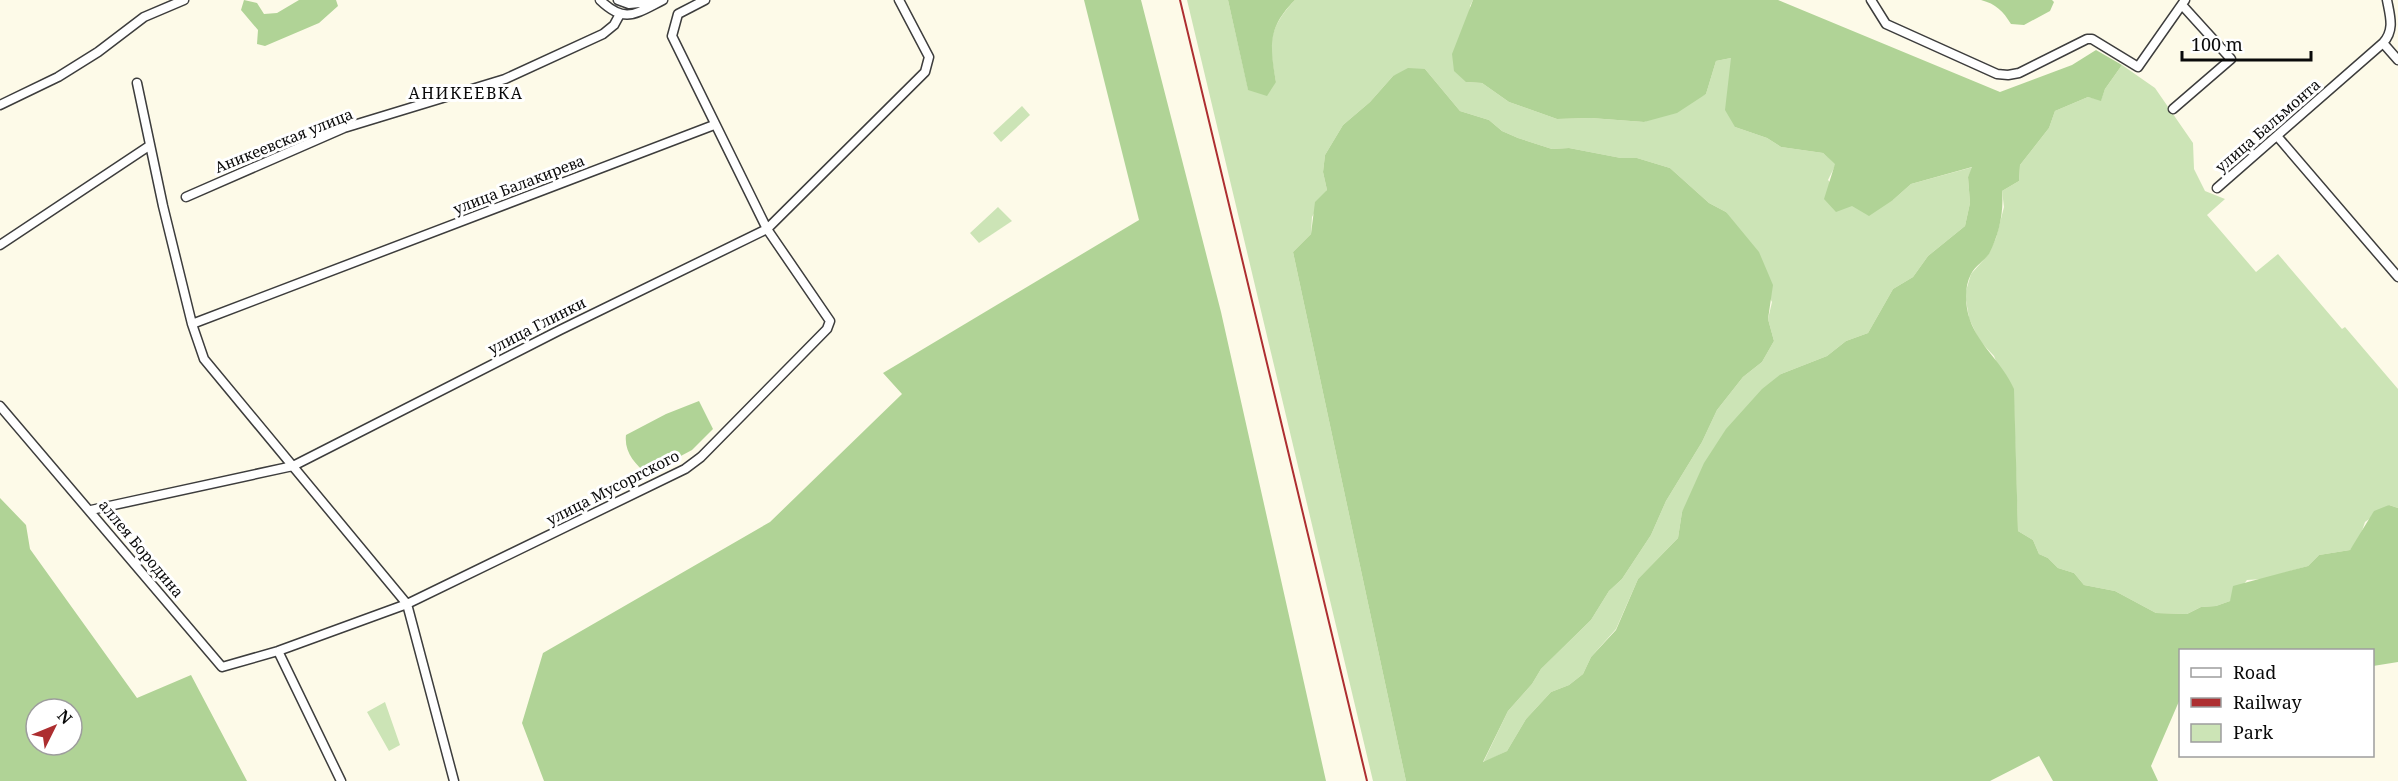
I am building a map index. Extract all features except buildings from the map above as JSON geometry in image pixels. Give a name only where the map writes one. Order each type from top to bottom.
[{"type":"street","points":[[0,105],[58,77],[98,52],[144,17],[184,0]]},
{"type":"street","points":[[600,0],[620,14],[633,15],[661,0]]},
{"type":"street","points":[[618,0],[642,5],[661,0]]},
{"type":"street","points":[[705,0],[678,14],[672,36],[767,229]]},
{"type":"street","name":"улица Глинки","points":[[91,510],[293,466],[560,330],[767,229],[926,72],[929,57],[899,0]]},
{"type":"street","points":[[1871,0],[1886,24],[1997,74],[2008,75],[2019,73],[2087,39],[2092,39],[2138,67],[2184,2],[2231,59],[2173,109]]},
{"type":"street","points":[[2387,0],[2391,26],[2389,37],[2384,43],[2398,60]]},
{"type":"street","name":"Аникеевская улица","points":[[186,196],[344,128],[505,79],[603,34],[614,25],[620,14]]},
{"type":"street","name":"улица Бальмонта","points":[[2217,188],[2384,43]]},
{"type":"street","points":[[136,83],[192,324],[210,370],[407,604],[454,781]]},
{"type":"street","name":"улица Балакирева","points":[[192,324],[714,125]]},
{"type":"street","points":[[2277,136],[2398,278]]},
{"type":"street","points":[[0,245],[149,146]]},
{"type":"street","name":"улица Мусоргского","points":[[278,651],[407,604],[685,469],[701,457],[827,329],[830,321],[767,229]]},
{"type":"street","name":"аллея Бородина","points":[[0,405],[222,667],[278,651]]},
{"type":"street","points":[[278,651],[341,781]]},
{"type":"green space","points":[[244,0],[257,3],[264,14],[277,13],[299,0],[336,0],[338,6],[319,23],[265,46],[257,44],[258,30],[241,10]]},
{"type":"green space","points":[[1084,0],[1141,0],[1221,312],[1326,781],[544,781],[522,723],[543,653],[770,522],[902,394],[883,373],[1139,220]]},
{"type":"green space","points":[[1187,0],[1228,0],[1248,89],[1276,82],[1272,38],[1279,20],[1295,0],[1473,0],[1470,6],[1466,82],[1482,83],[1509,102],[1557,119],[1591,118],[1644,122],[1706,94],[1716,61],[1731,58],[1735,127],[1767,138],[1781,147],[1823,153],[1836,164],[1828,180],[1852,206],[1893,200],[1911,184],[1973,167],[1968,177],[1970,203],[1965,226],[1928,256],[1913,277],[1893,289],[1868,333],[1846,341],[1827,356],[1781,374],[1682,512],[1678,538],[1638,579],[1616,629],[1591,657],[1583,674],[1569,685],[1551,692],[1526,719],[1507,751],[1483,763],[1508,711],[1532,684],[1541,669],[1591,620],[1609,591],[1622,579],[1651,535],[1666,501],[1702,442],[1717,410],[1743,377],[1762,362],[1774,341],[1768,319],[1772,302],[1726,212],[1709,203],[1670,168],[1637,158],[1621,158],[1569,148],[1552,149],[1518,138],[1502,131],[1489,120],[1460,111],[1425,69],[1393,76],[1370,102],[1343,125],[1325,155],[1323,172],[1327,190],[1312,217],[1311,234],[1293,252],[1406,781],[1373,781]]},
{"type":"green space","points":[[1228,0],[1295,0],[1279,20],[1275,29],[1272,58],[1276,82],[1267,96],[1248,90]]},
{"type":"green space","points":[[1473,0],[1778,0],[2000,92],[2072,65],[2096,50],[2122,65],[2105,89],[2101,101],[2088,97],[2055,111],[2049,128],[2020,165],[2019,181],[2002,191],[2000,223],[1996,239],[1989,254],[1973,271],[1967,285],[1967,309],[1974,329],[2014,389],[2018,531],[2033,540],[2039,554],[2048,558],[2058,568],[2074,573],[2084,585],[2115,591],[2156,613],[2187,614],[2201,607],[2216,606],[2230,601],[2233,586],[2308,566],[2319,555],[2350,550],[2374,511],[2389,505],[2398,508],[2398,662],[2374,666],[2374,649],[2179,649],[2179,701],[2151,766],[2158,781],[2053,781],[2039,756],[1990,781],[1406,781],[1293,252],[1311,234],[1315,202],[1327,190],[1323,172],[1325,155],[1343,125],[1370,102],[1393,76],[1408,68],[1425,69],[1460,111],[1489,120],[1502,131],[1518,138],[1552,149],[1569,148],[1621,158],[1637,158],[1670,168],[1709,203],[1726,212],[1759,252],[1773,285],[1768,319],[1774,341],[1762,362],[1743,377],[1717,410],[1702,442],[1666,501],[1651,535],[1622,579],[1609,591],[1591,620],[1541,669],[1532,684],[1508,711],[1483,762],[1507,751],[1526,719],[1551,692],[1569,685],[1583,674],[1591,657],[1616,630],[1638,579],[1678,538],[1682,512],[1704,463],[1726,429],[1762,389],[1781,374],[1827,356],[1846,341],[1868,333],[1893,289],[1913,277],[1928,256],[1965,226],[1970,203],[1968,177],[1972,167],[1911,184],[1893,200],[1869,216],[1852,206],[1836,212],[1824,199],[1835,164],[1823,153],[1781,147],[1767,138],[1735,127],[1725,110],[1731,58],[1716,61],[1706,94],[1677,113],[1644,122],[1591,118],[1557,119],[1509,102],[1482,83],[1466,82],[1454,71],[1452,54]]},
{"type":"green space","points":[[1981,0],[2052,0],[2054,2],[2050,11],[2024,25],[2011,24],[1999,9]]},
{"type":"green space","points":[[2122,65],[2155,88],[2193,143],[2194,169],[2205,191],[2225,199],[2207,215],[2256,272],[2278,254],[2342,329],[2345,327],[2398,389],[2398,508],[2389,505],[2365,522],[2360,537],[2350,550],[2319,555],[2308,566],[2263,579],[2247,580],[2230,601],[2216,606],[2201,607],[2187,614],[2156,613],[2115,591],[2084,585],[2074,573],[2058,568],[2048,558],[2039,554],[2033,540],[2018,531],[2014,406],[1994,356],[1979,340],[1969,318],[1965,294],[1971,274],[1988,255],[1996,238],[2004,207],[2002,191],[2019,181],[2020,165],[2049,128],[2055,111],[2088,97],[2101,100],[2105,89]]},
{"type":"green space","points":[[1022,106],[1030,115],[1001,142],[993,133]]},
{"type":"green space","points":[[998,207],[1012,221],[979,243],[970,233]]},
{"type":"green space","points":[[699,401],[713,429],[692,450],[647,474],[631,457],[626,435],[666,414]]},
{"type":"green space","points":[[0,498],[26,525],[30,549],[137,698],[191,675],[247,781],[0,781]]},
{"type":"green space","points":[[385,702],[400,745],[389,751],[367,712]]},
{"type":"railway","points":[[1180,0],[1367,781]]},
{"type":"district","name":"АНИКЕЕВКА","points":[[466,93]]}]
